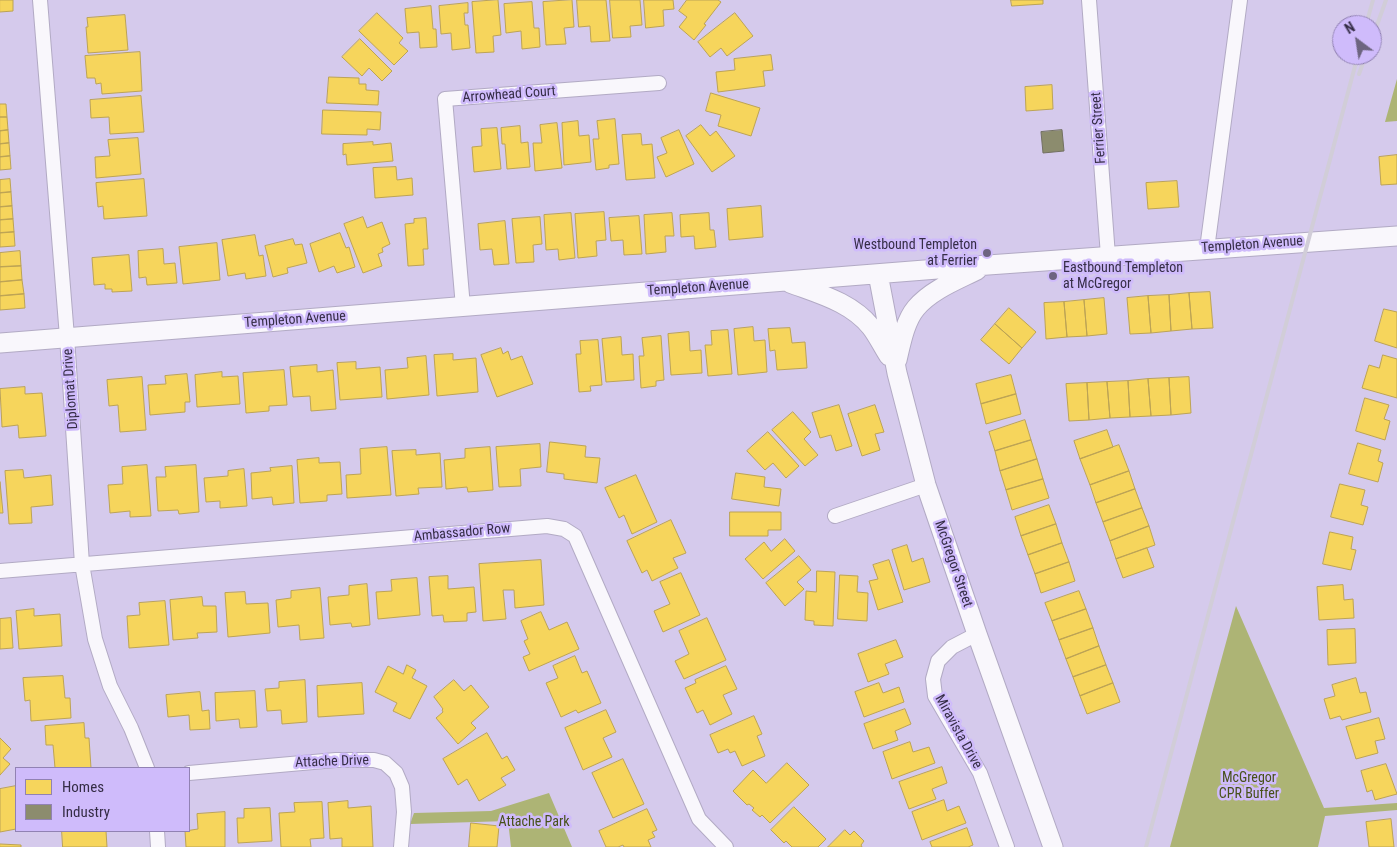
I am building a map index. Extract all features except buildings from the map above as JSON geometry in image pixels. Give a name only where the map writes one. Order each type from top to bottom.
[{"type":"street","name":"Diplomat Drive","points":[[40,0],[68,337],[85,588],[97,646],[110,686],[146,767]]},
{"type":"street","name":"Ferrier Street","points":[[1089,0],[1108,256]]},
{"type":"street","points":[[1206,249],[1240,0]]},
{"type":"street","name":"Arrowhead Court","points":[[462,306],[445,99],[659,83]]},
{"type":"street","name":"Templeton Avenue","points":[[0,343],[988,265],[1397,236]]},
{"type":"street","points":[[895,366],[904,331],[916,308],[933,294],[988,265]]},
{"type":"street","name":"McGregor Street","points":[[878,274],[895,366],[926,485],[1053,847]]},
{"type":"street","points":[[785,281],[851,308],[870,326],[895,366]]},
{"type":"street","points":[[835,516],[926,485]]},
{"type":"street","name":"Ambassador Row","points":[[0,571],[547,526],[564,529],[574,536],[699,819],[726,847]]},
{"type":"street","name":"Miravista Drive","points":[[977,634],[952,647],[938,661],[932,679],[935,696],[980,773],[1007,847]]},
{"type":"street","name":"Attache Drive","points":[[190,773],[346,760],[374,760],[385,763],[396,773],[402,787],[404,812],[401,847]]},
{"type":"street","points":[[157,832],[158,847]]},
{"type":"green space","points":[[1397,79],[1397,121],[1385,122]]},
{"type":"green space","name":"McGregor CPR Buffer","points":[[1236,606],[1324,808],[1397,803],[1397,810],[1325,816],[1318,847],[1170,847]]},
{"type":"green space","name":"Attache Park","points":[[549,793],[572,847],[511,847],[508,821],[410,824],[414,813],[491,811]]},
{"type":"railway","points":[[1369,15],[1373,0]]},
{"type":"railway","points":[[1381,15],[1386,0]]},
{"type":"railway","points":[[1146,847],[1355,65]]},
{"type":"railway","points":[[1359,74],[1362,65]]},
{"type":"place","name":"Westbound Templeton at Ferrier","points":[[987,253]]},
{"type":"place","name":"Eastbound Templeton at McGregor","points":[[1053,276]]}]
